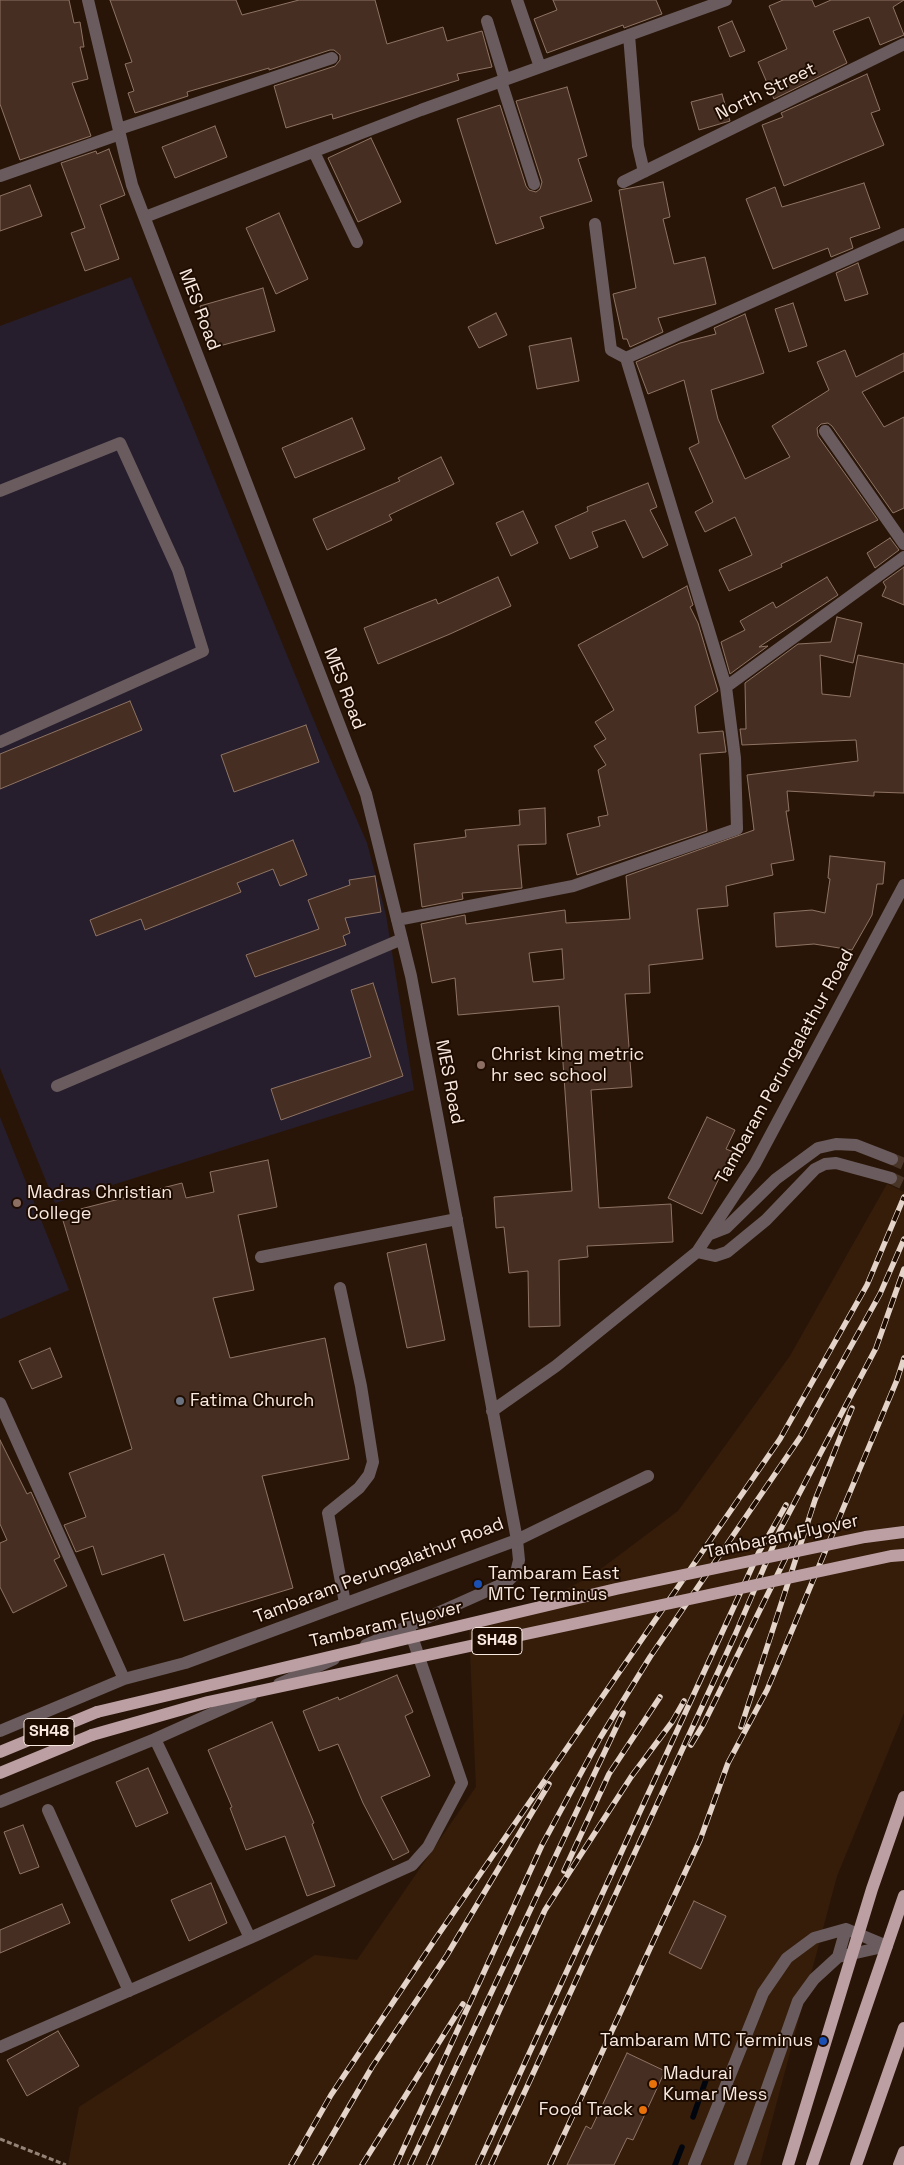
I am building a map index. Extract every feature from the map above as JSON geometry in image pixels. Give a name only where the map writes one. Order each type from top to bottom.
[{"type":"main road","name":"Tambaram Flyover","points":[[0,1752],[97,1712],[154,1698],[616,1589],[865,1537],[904,1532]]},
{"type":"main road","name":"Tambaram Flyover","points":[[0,1772],[92,1735],[208,1702],[890,1556],[904,1555]]},
{"type":"main road","points":[[788,2165],[872,1890],[904,1797]]},
{"type":"main road","points":[[812,2165],[904,1896]]},
{"type":"main road","points":[[856,2165],[904,2028]]},
{"type":"main road","points":[[900,2165],[904,2152]]},
{"type":"street","name":"MES Road","points":[[88,0],[132,185],[366,794],[412,976],[492,1411]]},
{"type":"street","points":[[517,0],[540,67]]},
{"type":"street","points":[[144,217],[540,67],[629,36],[705,4],[726,0]]},
{"type":"street","points":[[487,21],[534,184]]},
{"type":"street","points":[[629,36],[638,146],[644,172]]},
{"type":"street","name":"North Street","points":[[623,182],[904,44]]},
{"type":"street","points":[[0,176],[119,131],[332,58]]},
{"type":"street","points":[[314,152],[357,242]]},
{"type":"street","points":[[397,920],[573,886],[737,829],[735,758],[726,687],[626,358],[611,350],[595,224]]},
{"type":"street","points":[[626,358],[904,235]]},
{"type":"street","points":[[825,430],[904,544]]},
{"type":"street","points":[[0,491],[120,443],[178,570],[203,651],[0,742]]},
{"type":"street","points":[[726,687],[904,557]]},
{"type":"street","name":"Tambaram Perungalathur Road","points":[[0,1731],[124,1679],[185,1663],[517,1540],[492,1411],[556,1366],[697,1252],[755,1164],[904,885]]},
{"type":"street","points":[[57,1086],[402,939]]},
{"type":"street","points":[[708,1235],[726,1228],[776,1179],[818,1148],[836,1144],[856,1145],[892,1159]]},
{"type":"street","points":[[697,1252],[715,1256],[727,1252],[766,1220],[815,1169],[824,1164],[836,1163],[891,1178]]},
{"type":"street","points":[[260,1257],[457,1220]]},
{"type":"street","points":[[340,1288],[361,1386],[373,1462],[369,1475],[359,1488],[328,1513],[345,1603]]},
{"type":"street","points":[[0,1403],[124,1679]]},
{"type":"street","points":[[0,1802],[155,1739],[507,1582],[516,1573],[519,1560],[517,1540],[648,1476]]},
{"type":"street","points":[[0,2047],[412,1865],[428,1847],[462,1783],[409,1626]]},
{"type":"street","points":[[155,1739],[250,1938]]},
{"type":"street","points":[[48,1810],[128,1991]]},
{"type":"street","points":[[838,1957],[846,1930]]},
{"type":"street","points":[[694,2165],[763,1993],[787,1958],[814,1938],[846,1930],[887,1946]]},
{"type":"street","points":[[740,2165],[798,2001],[814,1979],[838,1957],[887,1946]]},
{"type":"path","points":[[0,2139],[66,2165]]},
{"type":"shaded area","points":[[131,277],[322,740],[367,843],[386,915],[414,1090],[55,1203],[0,1068],[0,326]]},
{"type":"shaded area","name":"Madras Christian College","points":[[0,1117],[69,1290],[0,1319]]},
{"type":"shaded area","points":[[887,1184],[904,1192],[904,1713],[837,1876],[760,2165],[68,2165],[79,2107],[315,1955],[357,1960],[476,1787],[469,1628],[542,1602],[593,1575],[678,1511],[790,1356]]},
{"type":"building","points":[[0,0],[69,0],[74,23],[80,22],[84,47],[80,47],[88,79],[72,83],[91,136],[20,160],[0,104]]},
{"type":"building","points":[[110,0],[236,0],[242,15],[299,0],[375,0],[387,44],[443,27],[447,41],[482,31],[492,67],[457,74],[459,80],[333,119],[332,114],[286,128],[274,86],[335,66],[340,60],[340,55],[334,50],[330,50],[269,70],[269,68],[187,92],[188,96],[135,113],[128,93],[134,91],[125,64],[132,62]]},
{"type":"building","points":[[553,0],[656,0],[662,14],[624,28],[623,25],[547,53],[534,19],[557,10]]},
{"type":"building","points":[[783,0],[812,0],[815,7],[831,0],[904,0],[893,7],[904,35],[880,45],[869,17],[833,31],[847,63],[774,99],[758,62],[787,49],[769,6]]},
{"type":"building","points":[[732,21],[745,51],[730,57],[718,27]]},
{"type":"building","points":[[867,74],[880,110],[871,113],[884,145],[784,186],[762,125],[783,117],[781,113]]},
{"type":"building","points":[[567,87],[587,156],[578,159],[592,201],[540,217],[544,228],[496,244],[457,119],[500,105],[526,186],[529,190],[536,192],[540,189],[542,182],[516,101]]},
{"type":"building","points":[[722,94],[730,121],[699,130],[691,102]]},
{"type":"building","points":[[215,126],[227,157],[175,178],[162,147]]},
{"type":"building","points":[[371,138],[401,202],[358,222],[328,158]]},
{"type":"building","points":[[109,149],[125,195],[100,205],[119,259],[85,271],[71,233],[85,228],[61,163],[96,151],[97,154]]},
{"type":"building","points":[[663,182],[670,217],[663,219],[674,264],[705,257],[716,304],[658,318],[663,332],[630,347],[627,339],[623,339],[613,294],[636,288],[619,190]]},
{"type":"building","points":[[864,183],[880,228],[850,238],[853,248],[831,257],[828,248],[773,269],[746,199],[775,187],[782,207]]},
{"type":"building","points":[[30,185],[42,216],[0,231],[0,196]]},
{"type":"building","points":[[279,213],[308,279],[276,294],[246,228]]},
{"type":"building","points":[[858,263],[868,294],[845,301],[836,273]]},
{"type":"building","points":[[263,288],[275,331],[212,348],[200,306]]},
{"type":"building","points":[[793,303],[807,346],[789,352],[775,309]]},
{"type":"building","points":[[496,313],[507,335],[479,348],[468,327]]},
{"type":"building","points":[[745,314],[764,373],[711,390],[718,419],[745,479],[790,457],[772,426],[829,390],[817,362],[845,350],[856,377],[904,353],[904,371],[862,392],[884,427],[904,417],[904,508],[893,513],[832,426],[828,423],[821,424],[817,428],[818,436],[878,520],[781,564],[782,567],[729,591],[719,570],[752,555],[735,517],[705,532],[695,512],[713,502],[689,448],[699,443],[684,380],[648,394],[636,362],[680,343],[716,334],[714,328]]},
{"type":"building","points":[[571,338],[579,381],[537,389],[529,346]]},
{"type":"building","points":[[352,418],[365,449],[295,478],[282,448]]},
{"type":"building","points":[[441,457],[454,484],[389,515],[392,520],[327,550],[313,519],[400,481],[398,478]]},
{"type":"building","points":[[648,483],[657,507],[650,510],[668,545],[643,558],[625,520],[592,532],[598,547],[570,559],[555,526],[588,511],[587,507]]},
{"type":"building","points":[[523,511],[538,543],[511,556],[496,523]]},
{"type":"building","points":[[890,538],[899,550],[875,568],[867,553]]},
{"type":"building","points":[[904,567],[904,605],[882,596],[886,587],[883,582]]},
{"type":"building","points":[[498,577],[511,606],[378,664],[364,628],[436,599],[438,604]]},
{"type":"building","points":[[827,577],[838,595],[759,647],[768,646],[730,674],[721,642],[745,630],[740,621],[773,602],[776,608]]},
{"type":"building","points":[[687,586],[693,605],[690,607],[698,623],[718,691],[695,706],[698,733],[723,731],[726,752],[700,754],[707,831],[577,875],[567,834],[600,826],[598,817],[608,815],[598,770],[606,765],[594,746],[606,739],[595,722],[614,710],[578,645]]},
{"type":"building","points":[[837,617],[862,623],[853,663],[820,655],[822,694],[850,697],[858,655],[904,664],[904,793],[874,792],[874,796],[787,791],[789,811],[786,811],[794,860],[771,864],[773,875],[726,886],[728,906],[697,909],[703,959],[649,965],[650,993],[625,994],[632,1087],[591,1090],[599,1208],[671,1204],[673,1242],[587,1246],[588,1257],[559,1260],[560,1326],[529,1327],[528,1271],[509,1273],[504,1227],[496,1228],[494,1197],[572,1191],[559,1006],[458,1015],[455,978],[432,983],[421,924],[465,915],[466,924],[565,910],[566,923],[630,919],[626,876],[754,830],[747,775],[858,761],[856,740],[742,745],[740,729],[746,729],[745,683],[798,644],[831,642]],"holes":[[[562,949],[564,979],[533,982],[529,953]]]},
{"type":"building","points":[[130,701],[142,730],[0,789],[0,754]]},
{"type":"building","points":[[306,725],[319,762],[234,792],[221,755]]},
{"type":"building","points":[[545,808],[546,844],[518,845],[522,888],[462,893],[463,899],[422,907],[414,844],[466,837],[465,830],[520,825],[519,810]]},
{"type":"building","points":[[293,840],[307,875],[280,886],[273,869],[237,883],[241,892],[145,930],[141,919],[96,936],[90,920]]},
{"type":"building","points":[[830,856],[885,862],[883,884],[877,884],[872,915],[852,950],[814,944],[776,947],[774,913],[812,910],[825,913],[830,879],[828,878]]},
{"type":"building","points":[[375,876],[381,912],[345,918],[350,933],[343,936],[346,945],[255,977],[246,955],[319,929],[308,900],[350,885],[349,880]]},
{"type":"building","points":[[373,983],[403,1076],[281,1120],[271,1089],[371,1057],[351,990]]},
{"type":"building","points":[[707,1117],[735,1130],[726,1149],[741,1155],[731,1176],[722,1172],[702,1214],[668,1198]]},
{"type":"building","name":"Fatima Church","points":[[268,1160],[277,1207],[238,1215],[254,1290],[213,1298],[230,1358],[325,1338],[349,1459],[262,1476],[293,1588],[184,1621],[164,1554],[102,1575],[93,1546],[76,1552],[64,1525],[86,1517],[69,1473],[132,1449],[61,1214],[182,1183],[186,1198],[214,1192],[210,1172]]},
{"type":"building","points":[[426,1244],[445,1340],[407,1348],[387,1253]]},
{"type":"building","points":[[50,1348],[62,1377],[32,1389],[19,1361]]},
{"type":"building","points":[[0,1440],[27,1494],[31,1492],[60,1557],[54,1560],[67,1586],[13,1613],[0,1587],[0,1543],[7,1540],[0,1524]]},
{"type":"building","points":[[397,1675],[413,1712],[405,1716],[430,1776],[381,1797],[409,1852],[393,1860],[363,1803],[338,1744],[319,1751],[303,1711],[338,1697],[339,1700]]},
{"type":"building","points":[[272,1722],[314,1823],[312,1824],[335,1886],[307,1896],[285,1836],[246,1850],[230,1808],[232,1807],[208,1750]]},
{"type":"building","points":[[148,1768],[168,1813],[136,1827],[116,1782]]},
{"type":"building","points":[[23,1825],[39,1867],[20,1874],[4,1832]]},
{"type":"building","points":[[211,1883],[227,1923],[189,1941],[171,1900]]},
{"type":"building","points":[[694,1901],[726,1916],[701,1969],[669,1953]]},
{"type":"building","points":[[62,1904],[70,1923],[0,1953],[0,1930]]},
{"type":"building","points":[[58,2031],[79,2066],[27,2096],[7,2060]]},
{"type":"building","points":[[627,2053],[665,2071],[633,2140],[627,2138],[614,2165],[567,2165],[586,2126],[591,2129]]},
{"type":"waterway","points":[[693,2117],[708,2074]]},
{"type":"waterway","points":[[675,2165],[682,2147]]},
{"type":"tunnel","points":[[892,1159],[904,1164]]},
{"type":"tunnel","points":[[891,1178],[904,1184]]},
{"type":"railway","points":[[291,2165],[331,2095],[436,1938],[780,1439],[867,1285],[904,1197]]},
{"type":"railway","points":[[396,2165],[542,1845],[600,1738],[650,1657],[801,1436],[880,1294],[904,1239]]},
{"type":"railway","points":[[491,2165],[735,1635],[780,1530],[876,1348],[904,1269]]},
{"type":"railway","points":[[550,2165],[700,1840],[728,1763],[767,1690],[897,1380],[904,1358]]},
{"type":"railway","points":[[741,1727],[815,1500],[852,1408]]},
{"type":"railway","points":[[478,2165],[759,1552],[786,1505]]},
{"type":"railway","points":[[691,1745],[703,1725],[798,1533]]},
{"type":"railway","points":[[564,1871],[609,1774],[660,1697]]},
{"type":"railway","points":[[429,2165],[545,1910],[631,1777],[672,1722],[684,1701]]},
{"type":"railway","points":[[410,2165],[623,1713]]},
{"type":"railway","points":[[315,2165],[372,2067],[447,1955],[549,1784]]},
{"type":"railway","points":[[362,2165],[463,2004]]},
{"type":"place","name":"Christ king metric hr sec school","points":[[481,1065]]},
{"type":"place","name":"Madras Christian College","points":[[17,1203]]},
{"type":"place","name":"Fatima Church","points":[[180,1401]]},
{"type":"place","name":"Tambaram East MTC Terminus","points":[[478,1584]]},
{"type":"place","name":"Tambaram MTC Terminus","points":[[823,2041]]},
{"type":"place","name":"Madurai Kumar Mess","points":[[653,2084]]},
{"type":"place","name":"Food Track","points":[[643,2110]]}]
